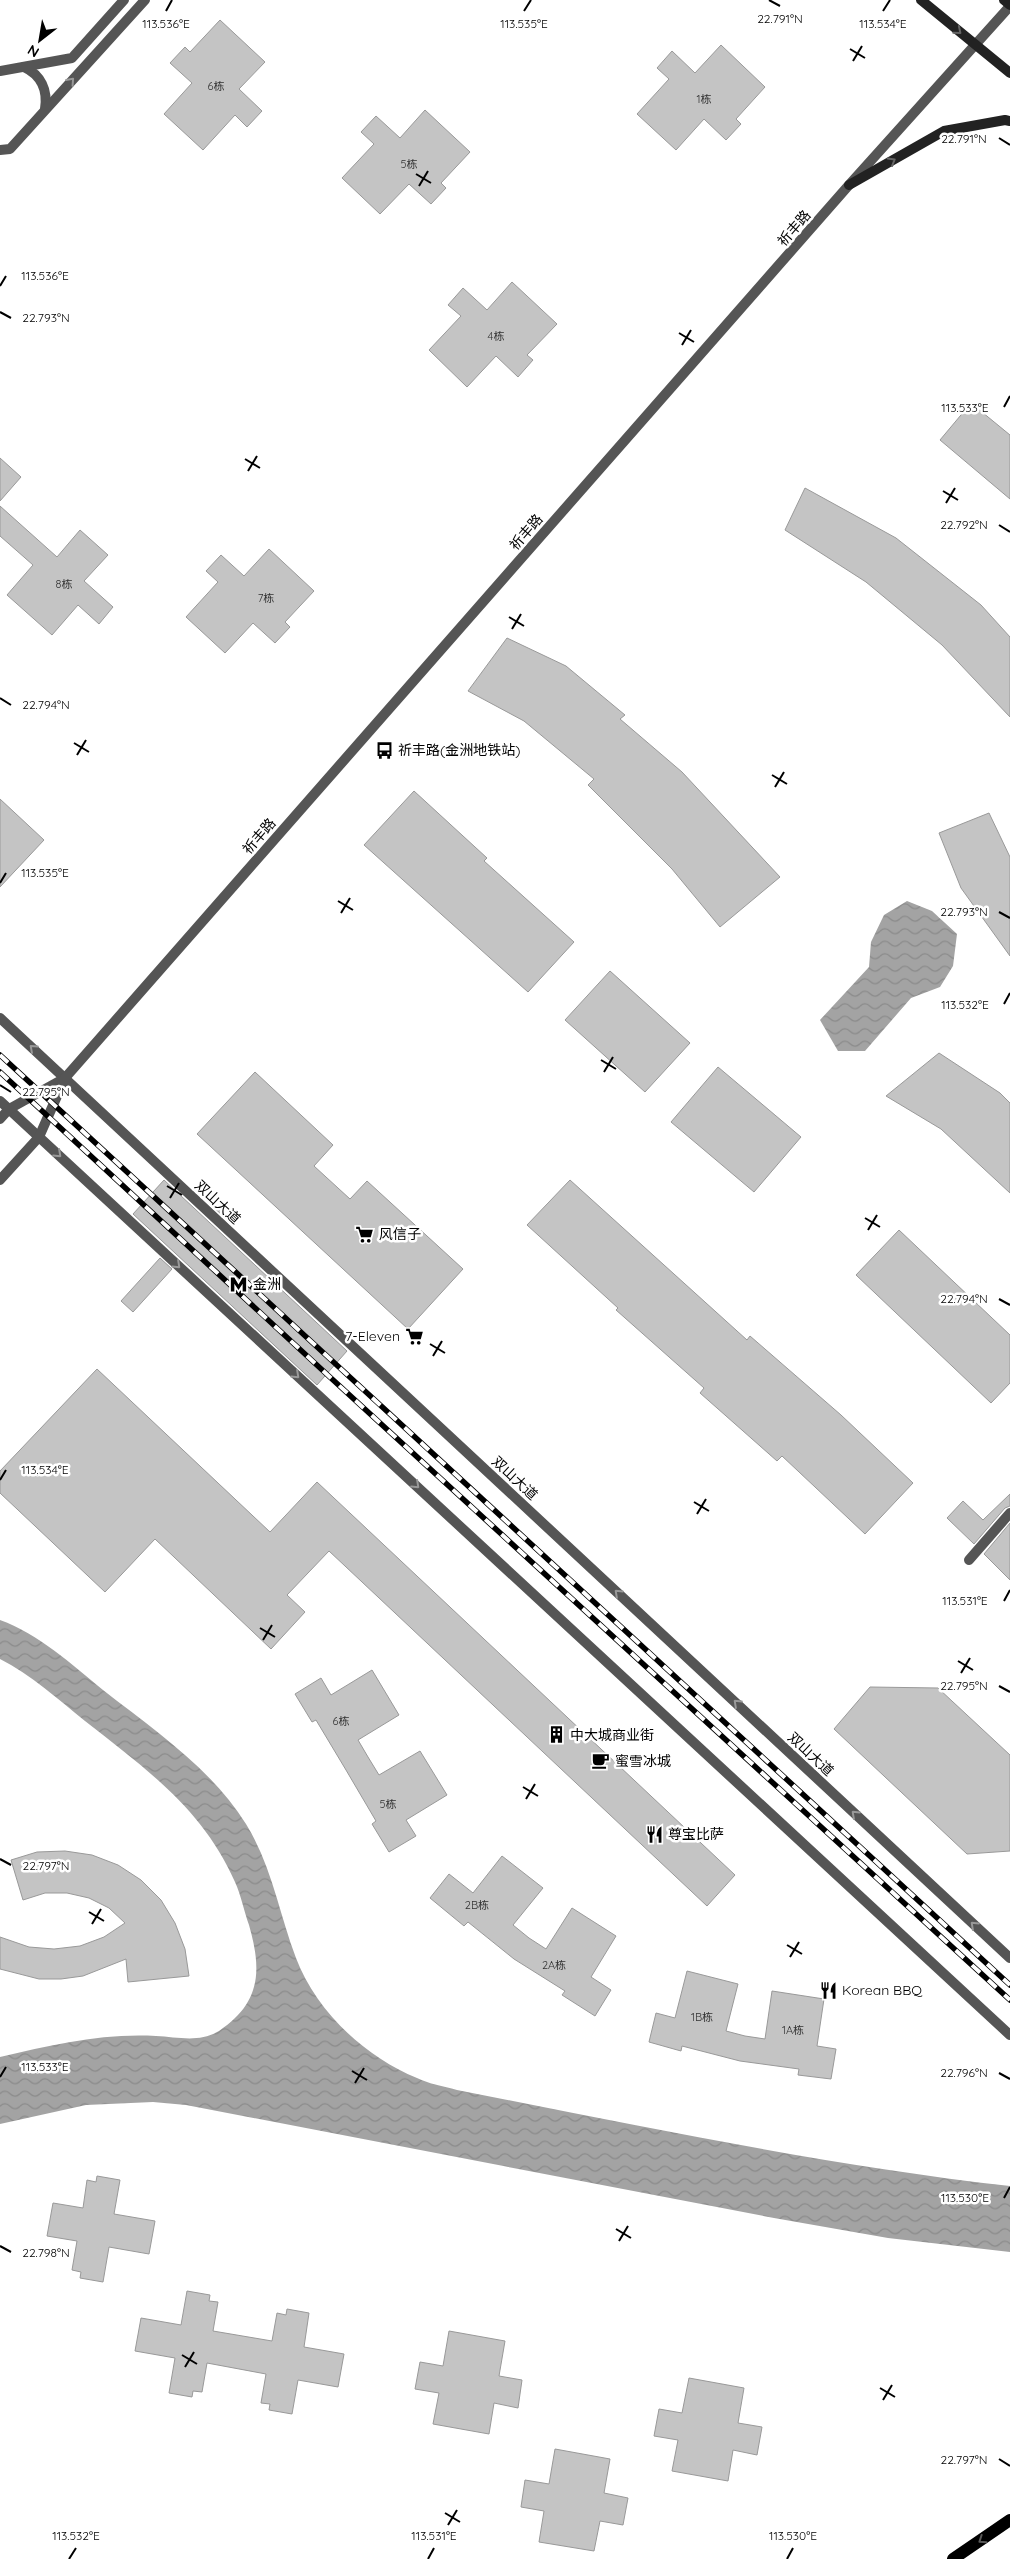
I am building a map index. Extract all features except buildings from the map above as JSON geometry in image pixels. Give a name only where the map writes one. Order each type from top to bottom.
[{"type":"main road","points":[[920,0],[1010,73]]},
{"type":"main road","points":[[1004,0],[1010,6]]},
{"type":"main road","points":[[849,185],[944,131],[986,123],[1010,121]]},
{"type":"main road","points":[[953,2559],[1010,2520]]},
{"type":"street","points":[[0,71],[72,58],[124,0]]},
{"type":"street","points":[[0,150],[10,149],[145,0]]},
{"type":"street","name":"祈丰路","points":[[65,1078],[849,185],[1010,6]]},
{"type":"street","points":[[24,67],[32,71],[43,84],[46,92],[45,109]]},
{"type":"street","name":"双山大道","points":[[0,1018],[1010,1958]]},
{"type":"street","points":[[0,1119],[9,1109],[65,1078]]},
{"type":"street","points":[[0,1180],[39,1137],[65,1078]]},
{"type":"street","points":[[0,1101],[1010,2035]]},
{"type":"street","points":[[969,1560],[1010,1514]]},
{"type":"water","points":[[907,901],[932,911],[957,934],[953,966],[940,987],[911,998],[865,1051],[838,1051],[820,1020],[869,967],[871,942],[884,915]]},
{"type":"water","points":[[0,1620],[28,1633],[54,1650],[161,1735],[216,1785],[232,1804],[255,1840],[269,1873],[290,1941],[305,1978],[329,2014],[361,2045],[379,2058],[422,2080],[457,2090],[802,2156],[1010,2186],[1010,2252],[888,2238],[774,2218],[186,2105],[153,2102],[86,2105],[0,2124],[0,2057],[58,2044],[116,2036],[196,2038],[211,2035],[233,2020],[243,2009],[250,1997],[255,1984],[256,1957],[239,1892],[222,1856],[207,1833],[171,1792],[130,1756],[23,1672],[0,1659]]},
{"type":"railway","points":[[0,1055],[1010,1985]]},
{"type":"railway","points":[[0,1072],[1010,2000]]},
{"type":"place","name":"祈丰路(金洲地铁站)","points":[[384,750]]},
{"type":"place","name":"风信子","points":[[365,1234]]},
{"type":"place","name":"金洲","points":[[239,1284]]},
{"type":"place","name":"7-Eleven","points":[[414,1336]]},
{"type":"place","name":"中大城商业街","points":[[556,1735]]},
{"type":"place","name":"蜜雪冰城","points":[[601,1761]]},
{"type":"place","name":"尊宝比萨","points":[[654,1834]]},
{"type":"place","name":"Korean BBQ","points":[[828,1990]]}]
